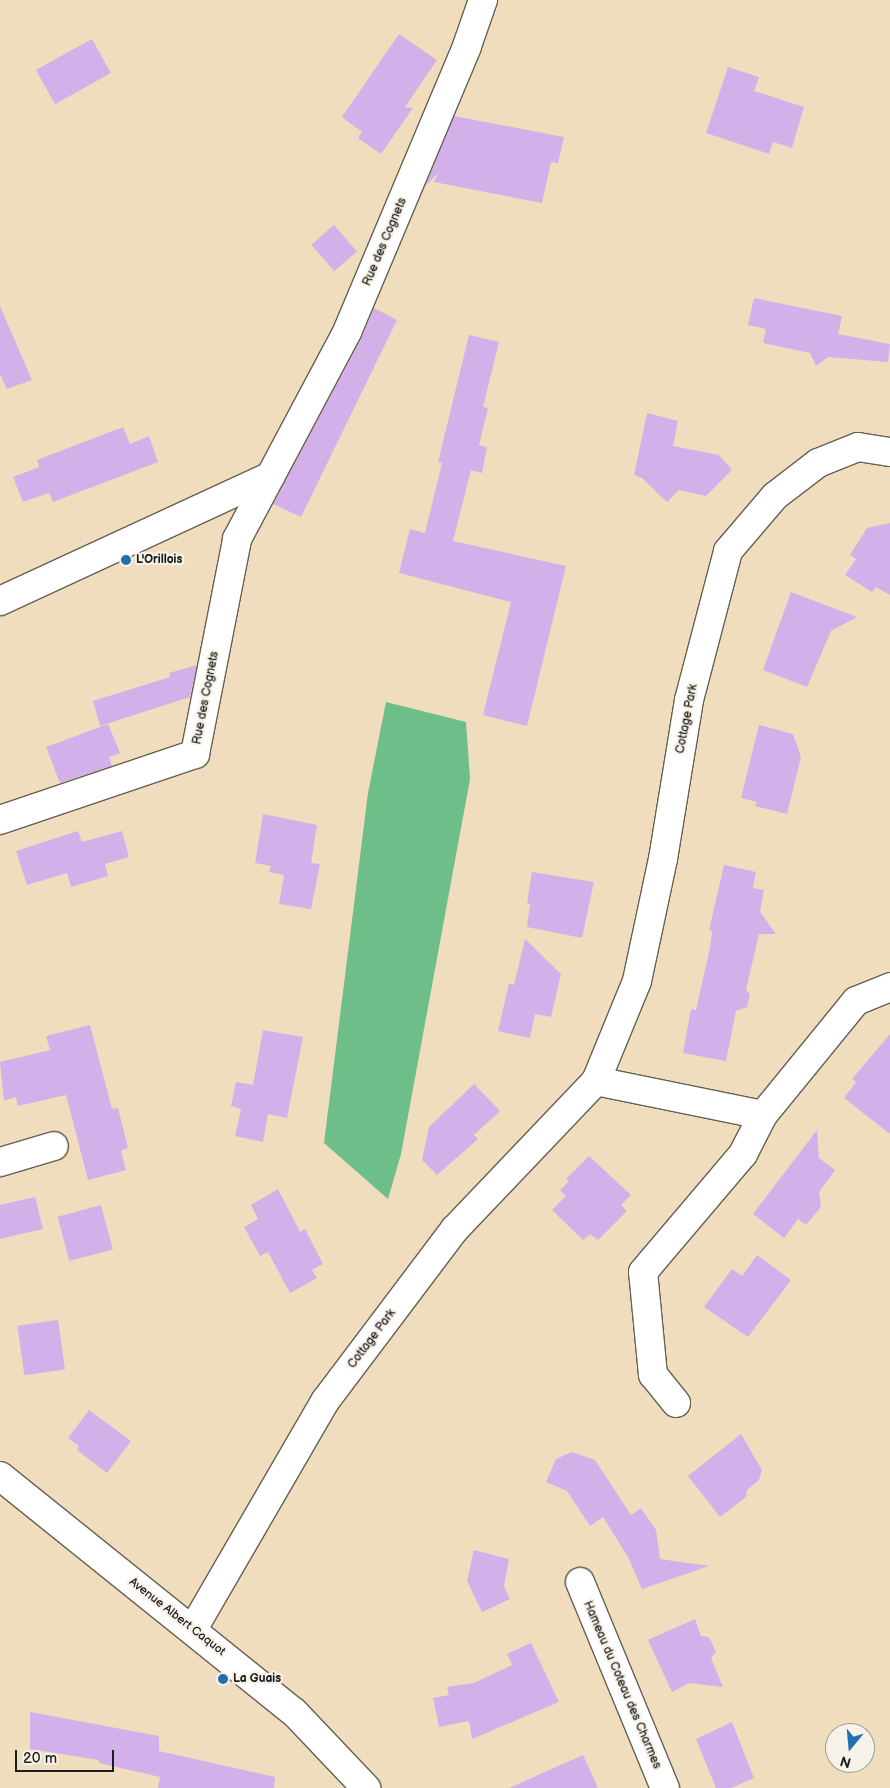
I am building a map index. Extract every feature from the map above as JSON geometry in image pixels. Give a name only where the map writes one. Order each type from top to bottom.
[{"type":"street","name":"Rue des Cognets","points":[[0,820],[195,754],[237,539],[347,332],[467,46],[483,0]]},
{"type":"street","name":"Cottage Park","points":[[193,1629],[326,1400],[455,1229],[596,1081],[637,981],[663,859],[688,700],[728,551],[775,496],[818,463],[858,447],[890,452]]},
{"type":"street","points":[[0,601],[271,476]]},
{"type":"street","points":[[676,1403],[653,1375],[643,1272],[743,1154],[763,1115],[856,1000],[890,987]]},
{"type":"street","points":[[596,1081],[714,1103],[763,1115]]},
{"type":"street","points":[[0,1162],[54,1146]]},
{"type":"street","name":"Avenue Albert Caquot","points":[[0,1476],[193,1629],[294,1712],[366,1788]]},
{"type":"street","name":"Hameau du Coteau des Charmes","points":[[580,1582],[665,1788]]},
{"type":"green space","points":[[386,702],[466,722],[470,779],[401,1154],[388,1199],[324,1143],[368,793]]},
{"type":"building","points":[[399,34],[437,60],[405,107],[413,108],[381,154],[358,138],[362,132],[342,117]]},
{"type":"building","points":[[92,39],[111,73],[55,104],[36,70]]},
{"type":"building","points":[[728,67],[759,77],[754,91],[804,107],[792,148],[773,142],[769,154],[706,133]]},
{"type":"building","points":[[454,116],[564,137],[558,163],[551,162],[542,203],[434,182],[438,173],[425,186]]},
{"type":"building","points":[[334,225],[357,251],[334,271],[311,245]]},
{"type":"building","points":[[754,298],[842,316],[838,334],[890,344],[888,362],[828,357],[816,366],[810,353],[763,343],[766,329],[748,325]]},
{"type":"building","points":[[0,306],[32,380],[7,389],[0,374]]},
{"type":"building","points":[[374,308],[397,320],[301,517],[273,504],[361,339]]},
{"type":"building","points":[[469,335],[499,342],[483,407],[488,408],[479,445],[487,447],[482,473],[471,470],[453,541],[566,566],[527,726],[483,715],[511,602],[399,573],[410,529],[425,533],[442,463],[438,462]]},
{"type":"building","points":[[647,413],[678,421],[673,446],[719,455],[732,470],[706,496],[679,490],[667,502],[642,478],[634,475]]},
{"type":"building","points":[[123,427],[130,444],[149,436],[158,462],[53,502],[49,493],[23,502],[13,477],[39,467],[37,460]]},
{"type":"building","points":[[890,523],[890,595],[876,587],[872,592],[845,575],[856,559],[850,555],[867,528]]},
{"type":"building","points":[[791,592],[857,617],[831,631],[807,687],[763,670]]},
{"type":"building","points":[[197,665],[190,697],[100,726],[93,701],[170,677],[169,673]]},
{"type":"building","points":[[108,724],[120,753],[109,757],[112,766],[60,783],[46,747]]},
{"type":"building","points":[[759,725],[793,734],[801,757],[787,814],[755,806],[757,802],[741,798]]},
{"type":"building","points":[[263,814],[317,825],[311,863],[320,864],[311,909],[279,904],[284,875],[269,872],[271,866],[255,863]]},
{"type":"building","points":[[78,831],[82,842],[122,831],[129,857],[105,864],[108,876],[71,887],[67,873],[27,885],[16,851]]},
{"type":"building","points":[[724,865],[756,872],[753,888],[764,890],[760,912],[776,934],[759,934],[746,990],[750,994],[747,1007],[736,1011],[726,1061],[683,1053],[691,1009],[696,1010],[710,948],[712,931],[709,930]]},
{"type":"building","points":[[532,872],[594,882],[582,938],[527,927],[530,904],[527,903]]},
{"type":"building","points":[[525,939],[561,974],[551,1017],[535,1014],[530,1038],[498,1031],[509,983],[514,985]]},
{"type":"building","points":[[90,1025],[112,1109],[118,1108],[128,1148],[121,1151],[126,1170],[88,1180],[66,1095],[18,1106],[16,1097],[4,1101],[0,1062],[50,1050],[46,1036]]},
{"type":"building","points":[[263,1030],[303,1037],[287,1118],[268,1114],[263,1142],[235,1136],[241,1109],[231,1106],[236,1082],[253,1085]]},
{"type":"building","points":[[890,1034],[890,1134],[844,1098],[856,1082],[852,1079]]},
{"type":"building","points":[[474,1084],[500,1111],[474,1135],[478,1139],[437,1175],[422,1160],[429,1127]]},
{"type":"building","points":[[817,1130],[819,1158],[835,1170],[819,1192],[821,1207],[806,1225],[798,1219],[784,1238],[753,1214]]},
{"type":"building","points":[[589,1156],[631,1195],[621,1205],[627,1211],[598,1240],[590,1234],[583,1240],[552,1210],[566,1196],[560,1190],[569,1181],[566,1179]]},
{"type":"building","points":[[278,1189],[300,1232],[305,1229],[323,1264],[312,1270],[317,1278],[290,1293],[268,1252],[260,1256],[244,1227],[258,1219],[251,1205]]},
{"type":"building","points":[[35,1197],[43,1229],[0,1239],[0,1205]]},
{"type":"building","points":[[101,1205],[113,1249],[69,1261],[58,1217]]},
{"type":"building","points":[[757,1255],[791,1280],[748,1337],[704,1307],[732,1269],[742,1276]]},
{"type":"building","points":[[58,1320],[65,1370],[24,1375],[17,1326]]},
{"type":"building","points":[[89,1410],[131,1441],[107,1473],[77,1450],[79,1446],[68,1438]]},
{"type":"building","points":[[741,1434],[762,1470],[759,1480],[747,1490],[746,1497],[720,1517],[688,1476]]},
{"type":"building","points":[[572,1452],[595,1460],[631,1515],[641,1508],[656,1530],[660,1559],[709,1566],[642,1589],[628,1557],[603,1517],[590,1526],[567,1491],[546,1482],[556,1459]]},
{"type":"building","points":[[474,1550],[509,1559],[504,1586],[510,1599],[482,1612],[467,1581]]},
{"type":"building","points":[[695,1619],[701,1636],[709,1637],[716,1652],[711,1658],[723,1687],[689,1683],[672,1692],[648,1640]]},
{"type":"building","points":[[531,1643],[559,1702],[472,1739],[469,1721],[439,1727],[433,1698],[449,1695],[447,1687],[474,1683],[512,1665],[507,1654]]},
{"type":"building","points":[[30,1712],[159,1736],[159,1751],[275,1777],[274,1788],[158,1788],[160,1777],[99,1763],[99,1760],[30,1749]]},
{"type":"building","points":[[732,1722],[754,1778],[731,1788],[716,1788],[696,1739]]},
{"type":"building","points":[[583,1755],[598,1788],[509,1788]]},
{"type":"place","name":"L'Orillois","points":[[126,560]]},
{"type":"place","name":"La Guais","points":[[223,1679]]}]
